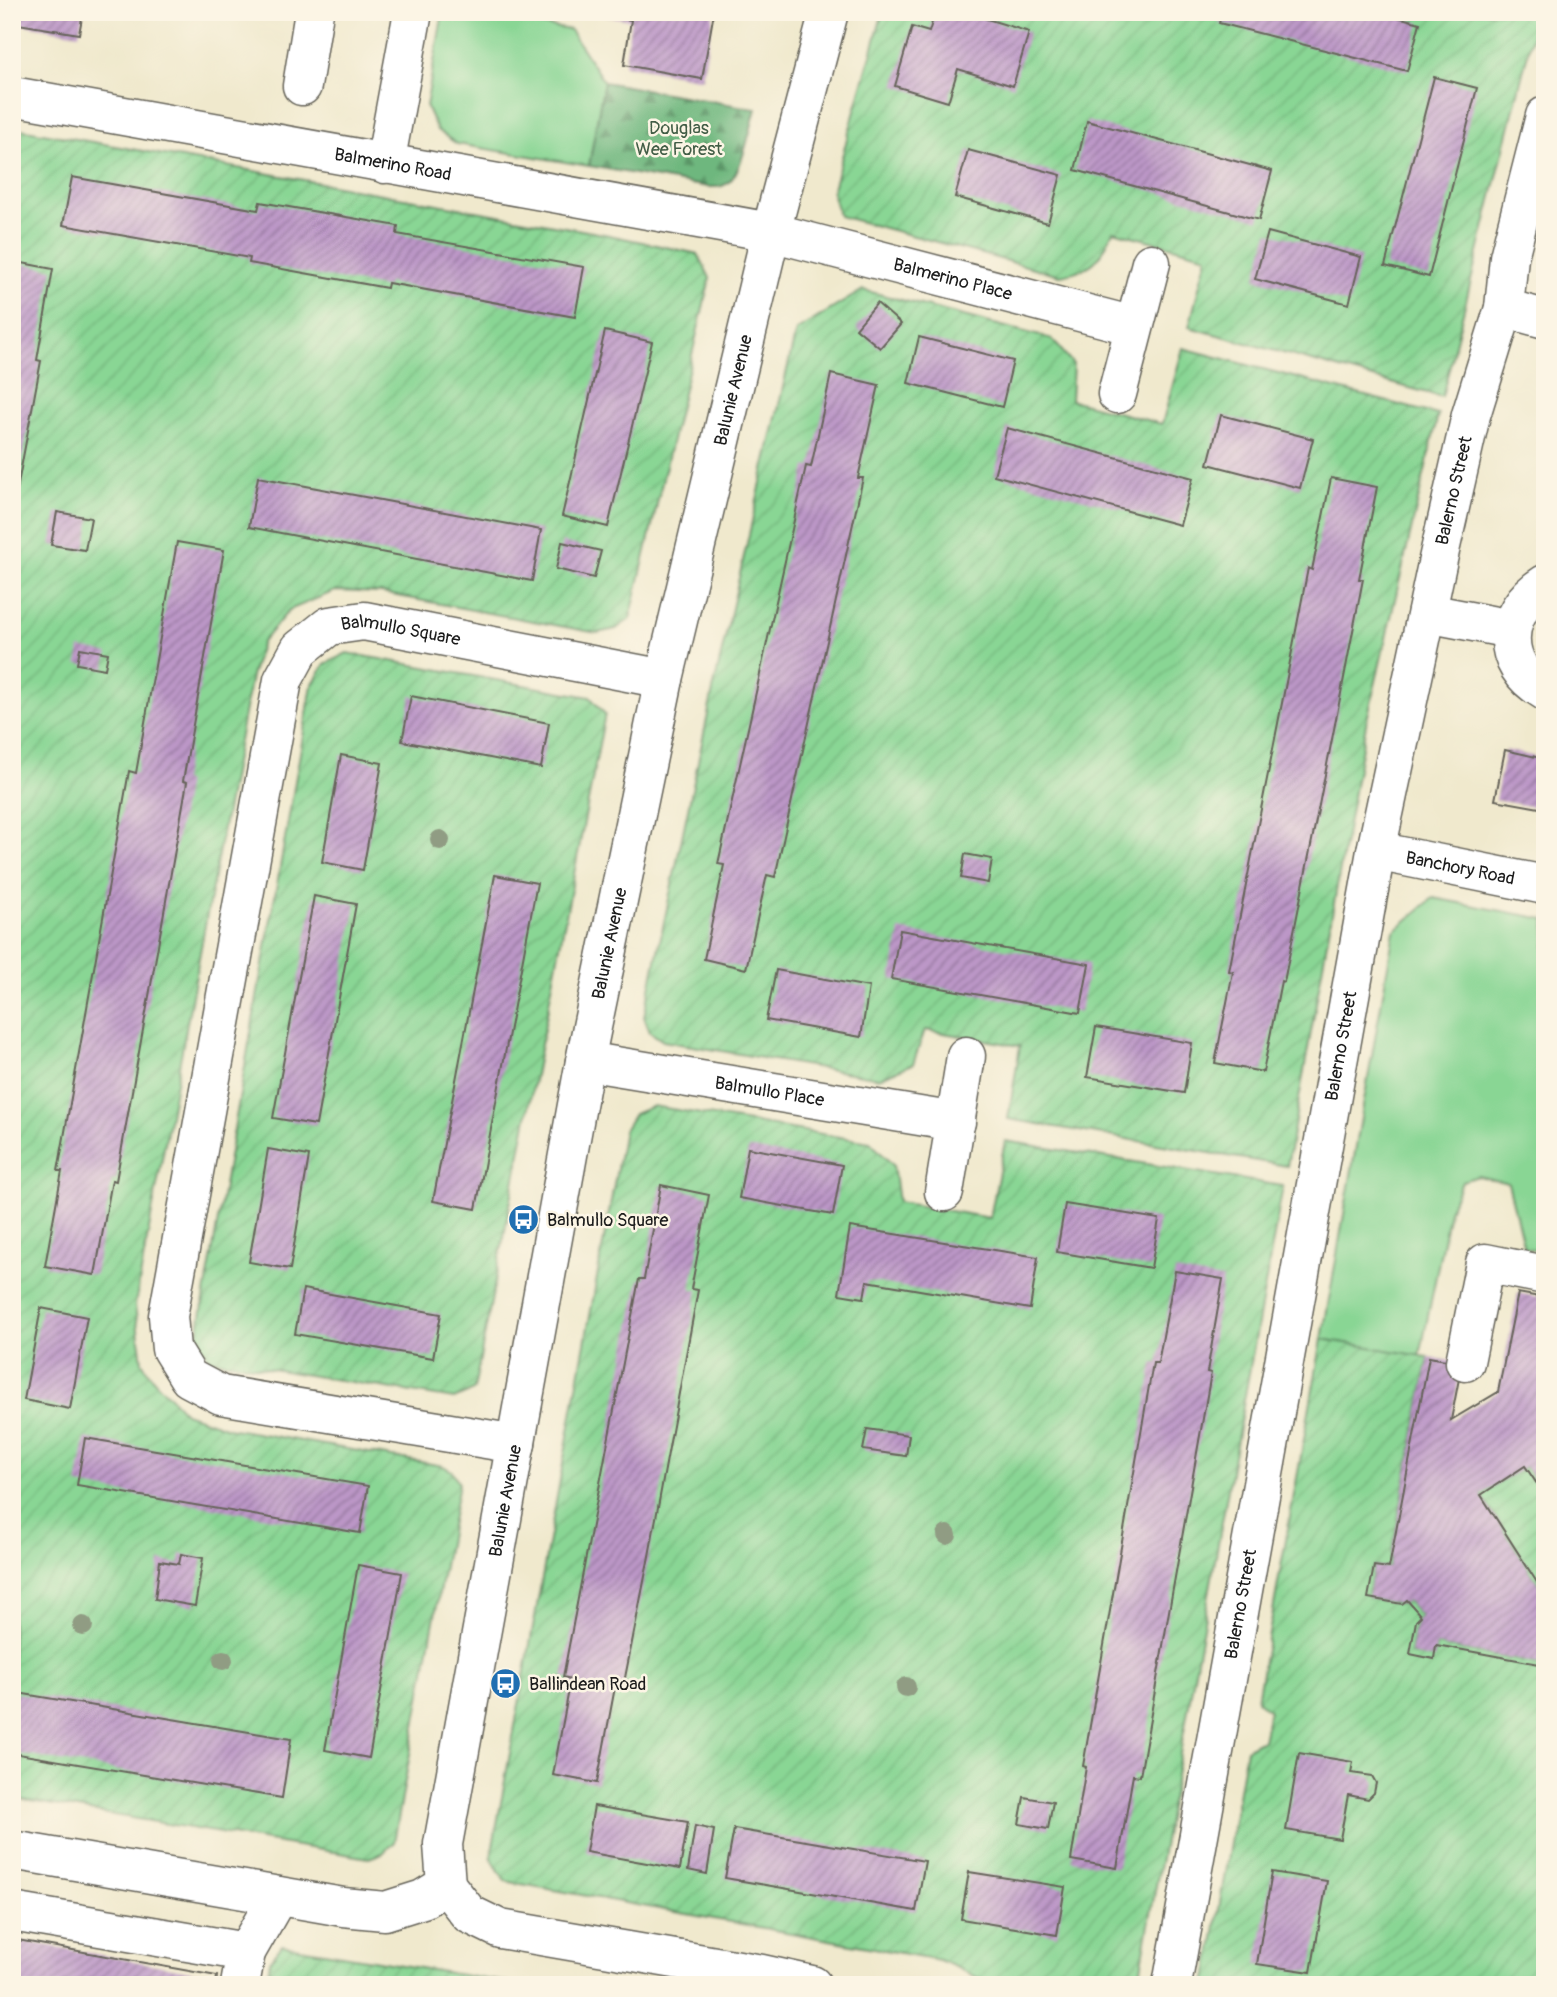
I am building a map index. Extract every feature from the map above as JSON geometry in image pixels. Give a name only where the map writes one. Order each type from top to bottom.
[{"type":"street","points":[[302,86],[314,12]]},
{"type":"street","points":[[385,164],[413,12]]},
{"type":"street","name":"Balunie Avenue","points":[[446,1885],[443,1844],[585,1061],[664,679],[771,232],[829,12]]},
{"type":"street","name":"Balmerino Road","points":[[12,96],[771,232]]},
{"type":"street","name":"Balerno Street","points":[[1172,1985],[1376,851],[1471,415],[1504,307],[1509,257],[1545,116]]},
{"type":"street","name":"Balmerino Place","points":[[771,232],[1134,327]]},
{"type":"street","points":[[1117,394],[1151,263]]},
{"type":"street","points":[[1504,307],[1545,319]]},
{"type":"street","points":[[1545,584],[1528,595],[1517,611],[1511,629],[1512,650],[1520,669],[1533,684],[1545,691]]},
{"type":"street","points":[[1427,613],[1511,629]]},
{"type":"street","name":"Balmullo Square","points":[[516,1444],[221,1395],[189,1378],[171,1349],[168,1316],[283,680],[300,649],[329,626],[364,621],[664,679]]},
{"type":"street","name":"Banchory Road","points":[[1376,851],[1545,885]]},
{"type":"street","points":[[944,1192],[966,1056]]},
{"type":"street","name":"Balmullo Place","points":[[585,1061],[956,1122]]},
{"type":"street","points":[[1465,1362],[1485,1264],[1545,1275]]},
{"type":"street","points":[[12,1850],[343,1907],[385,1911],[423,1899],[446,1885],[469,1914],[500,1929],[812,1985]]},
{"type":"street","points":[[12,1912],[243,1968],[278,1896]]},
{"type":"green space","points":[[443,12],[468,12],[570,30],[604,82],[589,166],[457,144],[437,130],[426,106]]},
{"type":"green space","points":[[883,12],[1538,12],[1442,397],[1189,327],[1207,256],[1113,231],[1104,250],[1094,262],[1081,270],[1060,275],[839,216],[832,192]]},
{"type":"green space","name":"Douglas Wee Forest","points":[[604,82],[756,109],[742,159],[734,176],[724,185],[708,187],[589,166]]},
{"type":"green space","points":[[12,129],[609,235],[698,254],[710,278],[630,619],[616,629],[597,633],[381,593],[335,591],[289,610],[262,642],[251,676],[135,1305],[142,1362],[153,1379],[185,1413],[228,1428],[443,1466],[452,1471],[459,1483],[394,1842],[383,1853],[369,1858],[12,1798]]},
{"type":"green space","points":[[863,290],[1052,339],[1073,364],[1071,400],[1162,424],[1183,348],[1438,415],[1366,724],[1287,1166],[1008,1119],[1020,1046],[925,1030],[913,1064],[879,1078],[663,1041],[650,1032],[644,1017],[714,686],[796,331]]},
{"type":"green space","points":[[347,653],[590,697],[605,714],[474,1390],[454,1399],[210,1359],[197,1339],[312,685],[325,664]]},
{"type":"green space","points":[[1433,898],[1545,919],[1545,1252],[1524,1248],[1508,1183],[1478,1176],[1462,1181],[1449,1211],[1420,1356],[1322,1339],[1394,931]]},
{"type":"green space","points":[[653,1106],[870,1142],[893,1165],[898,1202],[990,1218],[1005,1141],[1283,1186],[1138,1985],[994,1985],[939,1960],[505,1881],[491,1857],[624,1130],[634,1114]]},
{"type":"green space","points":[[1322,1339],[1429,1357],[1389,1568],[1374,1566],[1368,1598],[1402,1604],[1407,1600],[1421,1616],[1416,1621],[1410,1654],[1434,1658],[1436,1645],[1545,1665],[1545,1985],[1206,1985],[1246,1749],[1263,1740],[1269,1711],[1257,1700]]},
{"type":"green space","points":[[1525,1466],[1545,1496],[1545,1584],[1540,1587],[1481,1495]]},
{"type":"green space","points":[[282,1945],[522,1985],[266,1985],[270,1961]]},
{"type":"building","points":[[12,12],[83,12],[79,34],[12,23]]},
{"type":"building","points":[[597,12],[714,12],[702,79],[624,65],[631,20],[597,15]]},
{"type":"building","points":[[913,12],[975,12],[974,15],[1029,32],[1013,86],[958,69],[948,102],[895,86],[912,27],[929,32],[933,19]]},
{"type":"building","points":[[1222,12],[1379,12],[1420,23],[1407,71],[1219,23]]},
{"type":"building","points":[[1434,77],[1477,88],[1429,277],[1385,266]]},
{"type":"building","points":[[1087,121],[1272,171],[1259,220],[1075,170]]},
{"type":"building","points":[[968,150],[1061,175],[1048,223],[955,197]]},
{"type":"building","points":[[72,177],[258,210],[260,202],[398,226],[397,234],[584,267],[575,317],[388,283],[387,288],[249,263],[250,258],[63,225]]},
{"type":"building","points":[[1268,232],[1361,257],[1349,304],[1255,279]]},
{"type":"building","points":[[12,261],[53,269],[37,360],[41,361],[16,495],[12,495]]},
{"type":"building","points":[[877,303],[901,324],[880,348],[856,328]]},
{"type":"building","points":[[605,331],[652,342],[608,527],[562,516]]},
{"type":"building","points":[[919,337],[1013,361],[1002,407],[908,383]]},
{"type":"building","points":[[831,374],[879,385],[858,478],[863,478],[775,877],[767,875],[746,969],[704,959],[724,865],[718,864],[806,466],[811,467]]},
{"type":"building","points":[[1221,415],[1313,439],[1300,488],[1208,464]]},
{"type":"building","points":[[1007,428],[1193,478],[1180,525],[994,475]]},
{"type":"building","points":[[258,477],[541,530],[532,581],[249,527]]},
{"type":"building","points":[[1331,478],[1377,487],[1359,579],[1363,579],[1337,714],[1284,982],[1281,981],[1263,1072],[1215,1063],[1233,972],[1229,971],[1308,568],[1312,570]]},
{"type":"building","points":[[57,512],[91,518],[85,550],[51,545]]},
{"type":"building","points":[[177,542],[224,550],[183,781],[187,782],[164,912],[116,1181],[112,1180],[95,1275],[45,1266],[62,1171],[58,1171],[129,771],[136,773]]},
{"type":"building","points":[[562,542],[601,551],[594,578],[556,569]]},
{"type":"building","points":[[80,648],[108,653],[105,669],[77,664]]},
{"type":"building","points":[[411,696],[549,723],[541,768],[402,741]]},
{"type":"building","points":[[1505,750],[1545,759],[1545,809],[1495,800]]},
{"type":"building","points":[[341,755],[382,763],[363,870],[322,862]]},
{"type":"building","points":[[965,854],[992,859],[988,883],[961,878]]},
{"type":"building","points":[[495,875],[537,883],[476,1209],[433,1201]]},
{"type":"building","points":[[314,896],[356,904],[316,1125],[273,1118]]},
{"type":"building","points":[[900,930],[1089,964],[1080,1013],[891,979]]},
{"type":"building","points":[[776,970],[869,987],[861,1037],[766,1020]]},
{"type":"building","points":[[1096,1027],[1192,1043],[1184,1093],[1087,1077]]},
{"type":"building","points":[[748,1148],[842,1165],[833,1215],[739,1198]]},
{"type":"building","points":[[268,1149],[309,1156],[290,1269],[249,1262]]},
{"type":"building","points":[[661,1185],[709,1195],[691,1289],[698,1290],[649,1556],[623,1688],[615,1687],[597,1783],[553,1775],[571,1679],[563,1677],[639,1279],[644,1279]]},
{"type":"building","points":[[1065,1204],[1159,1219],[1151,1268],[1057,1252]]},
{"type":"building","points":[[850,1227],[1038,1257],[1030,1309],[867,1281],[864,1298],[839,1294]]},
{"type":"building","points":[[1175,1271],[1223,1279],[1207,1372],[1211,1373],[1140,1776],[1133,1775],[1117,1868],[1071,1860],[1086,1767],[1083,1766],[1153,1363],[1158,1363]]},
{"type":"building","points":[[303,1289],[441,1314],[433,1358],[295,1334]]},
{"type":"building","points":[[1518,1293],[1545,1298],[1545,1496],[1525,1466],[1481,1495],[1540,1587],[1545,1584],[1545,1665],[1436,1645],[1434,1659],[1410,1654],[1416,1621],[1421,1616],[1407,1600],[1402,1604],[1368,1598],[1374,1566],[1389,1568],[1429,1357],[1462,1363],[1451,1420],[1498,1392]]},
{"type":"building","points":[[41,1308],[87,1317],[70,1409],[24,1400]]},
{"type":"building","points":[[867,1429],[909,1435],[906,1456],[863,1450]]},
{"type":"building","points":[[85,1438],[368,1486],[360,1533],[77,1485]]},
{"type":"building","points":[[181,1554],[203,1558],[195,1606],[155,1599],[160,1561],[179,1564]]},
{"type":"building","points":[[358,1565],[402,1573],[369,1758],[325,1750]]},
{"type":"building","points":[[12,1692],[291,1739],[282,1798],[12,1753]]},
{"type":"building","points":[[1299,1753],[1353,1762],[1351,1773],[1372,1776],[1376,1783],[1374,1793],[1368,1799],[1348,1795],[1340,1839],[1286,1830]]},
{"type":"building","points":[[1024,1797],[1053,1802],[1048,1829],[1019,1824]]},
{"type":"building","points":[[594,1806],[688,1822],[680,1869],[586,1852]]},
{"type":"building","points":[[695,1826],[714,1830],[707,1874],[688,1870]]},
{"type":"building","points":[[734,1829],[925,1861],[916,1911],[725,1878]]},
{"type":"building","points":[[969,1872],[1065,1887],[1057,1935],[961,1919]]},
{"type":"building","points":[[1272,1872],[1327,1881],[1311,1972],[1257,1964]]},
{"type":"building","points":[[12,1939],[217,1976],[216,1985],[12,1985]]},
{"type":"place","name":"Balmullo Square","points":[[524,1220]]},
{"type":"place","name":"Ballindean Road","points":[[506,1684]]}]
